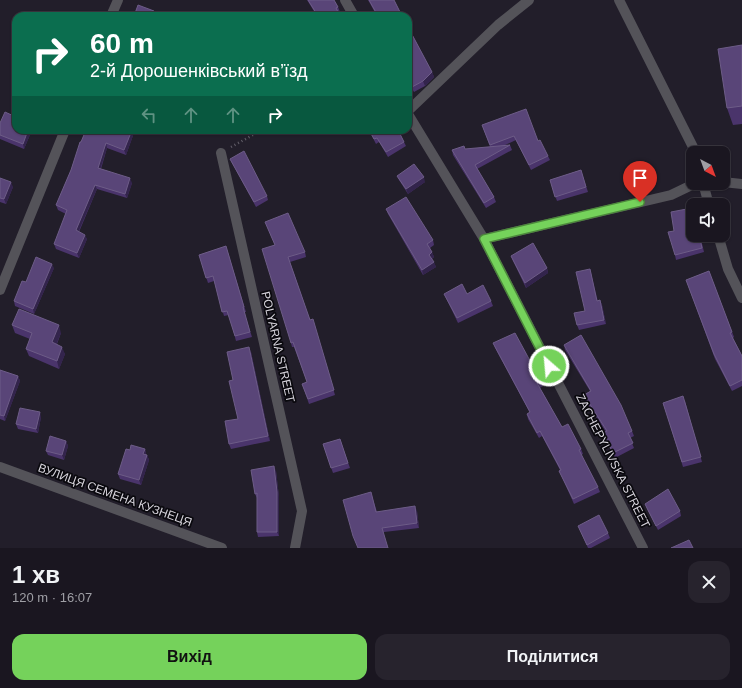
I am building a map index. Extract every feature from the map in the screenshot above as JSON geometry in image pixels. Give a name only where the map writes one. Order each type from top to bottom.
[{"type":"street","points":[[113,12],[118,0]]},
{"type":"street","points":[[346,0],[352,12]]},
{"type":"street","points":[[412,109],[498,24],[529,0]]},
{"type":"street","points":[[619,0],[692,146]]},
{"type":"street","name":"ZACHEPYLIVSKA STREET","points":[[412,120],[484,239],[643,548]]},
{"type":"street","points":[[0,290],[63,134]]},
{"type":"street","name":"POLYARNA STREET","points":[[221,153],[302,511],[296,548]]},
{"type":"street","points":[[730,183],[742,184]]},
{"type":"street","points":[[484,239],[671,194],[686,187]]},
{"type":"street","points":[[720,242],[728,269],[742,298]]},
{"type":"street","name":"ВУЛИЦЯ СЕМЕНА КУЗНЕЦЯ","points":[[0,467],[222,548]]},
{"type":"path","points":[[221,153],[255,134]]},
{"type":"building","points":[[308,0],[334,0],[338,7],[336,8],[338,12],[316,12]]},
{"type":"building","points":[[369,0],[394,0],[400,12],[376,12]]},
{"type":"building","points":[[138,5],[154,11],[154,12],[135,12]]},
{"type":"building","points":[[412,34],[432,72],[423,81],[412,87]]},
{"type":"building","points":[[742,45],[742,106],[727,108],[718,49]]},
{"type":"building","points":[[526,109],[538,141],[540,140],[548,156],[529,165],[514,136],[490,145],[482,125]]},
{"type":"building","points":[[5,112],[12,115],[12,134],[27,134],[23,144],[0,135],[0,123]]},
{"type":"building","points":[[84,134],[130,134],[124,150],[106,143],[98,168],[130,178],[125,194],[95,185],[76,230],[85,235],[77,253],[54,244],[67,210],[56,205]]},
{"type":"building","points":[[371,134],[400,134],[404,142],[386,152],[377,138],[374,139]]},
{"type":"building","points":[[510,145],[475,165],[494,197],[484,203],[452,150],[464,146],[465,149]]},
{"type":"building","points":[[244,151],[267,196],[254,202],[230,159]]},
{"type":"building","points":[[414,164],[424,177],[406,189],[397,176]]},
{"type":"building","points":[[581,170],[586,187],[555,197],[550,180]]},
{"type":"building","points":[[0,178],[11,182],[4,199],[0,198]]},
{"type":"building","points":[[406,197],[433,240],[427,244],[432,252],[429,255],[434,262],[422,270],[386,209]]},
{"type":"building","points":[[686,209],[686,242],[701,242],[702,248],[675,255],[668,232],[674,231],[671,212]]},
{"type":"building","points":[[288,213],[305,252],[288,257],[310,320],[313,319],[334,390],[308,399],[302,384],[307,382],[293,342],[291,343],[262,249],[275,245],[265,222]]},
{"type":"building","points":[[533,243],[547,268],[525,283],[511,256]]},
{"type":"building","points":[[226,246],[250,332],[235,336],[227,311],[222,312],[213,276],[206,278],[199,255]]},
{"type":"building","points":[[36,257],[52,264],[33,309],[14,301],[22,281],[26,282]]},
{"type":"building","points":[[590,269],[597,301],[600,300],[604,320],[577,325],[574,313],[585,311],[576,272]]},
{"type":"building","points":[[709,271],[732,332],[730,333],[742,356],[742,380],[730,386],[714,354],[686,280]]},
{"type":"building","points":[[462,284],[467,294],[483,285],[491,301],[457,318],[444,294]]},
{"type":"building","points":[[19,309],[59,325],[52,342],[62,347],[57,361],[26,349],[32,333],[12,325]]},
{"type":"building","points":[[515,333],[541,381],[537,383],[562,427],[568,424],[581,449],[579,450],[598,487],[573,499],[559,471],[561,470],[540,431],[537,433],[527,414],[530,412],[493,343]]},
{"type":"building","points":[[581,335],[621,405],[632,431],[628,433],[633,443],[613,453],[603,433],[607,431],[584,395],[591,391],[564,345]]},
{"type":"building","points":[[249,347],[268,436],[229,444],[225,421],[238,419],[229,381],[233,380],[227,352]]},
{"type":"building","points":[[0,370],[18,376],[4,416],[0,415]]},
{"type":"building","points":[[683,396],[701,457],[682,462],[663,403]]},
{"type":"building","points":[[20,408],[40,412],[36,429],[16,424]]},
{"type":"building","points":[[50,436],[66,441],[62,455],[46,451]]},
{"type":"building","points":[[340,439],[348,463],[331,468],[323,444]]},
{"type":"building","points":[[131,445],[145,449],[143,454],[147,455],[139,480],[118,474],[126,449],[130,450]]},
{"type":"building","points":[[274,466],[277,492],[277,532],[257,532],[257,493],[255,494],[251,470]]},
{"type":"building","points":[[668,489],[680,511],[656,526],[645,504]]},
{"type":"building","points":[[371,492],[376,512],[415,506],[417,523],[382,528],[388,548],[358,548],[353,536],[343,500]]},
{"type":"building","points":[[599,515],[608,533],[587,545],[578,526]]},
{"type":"building","points":[[689,540],[693,548],[671,548]]},
{"type":"route","points":[[549,366],[484,239],[640,202]]}]
